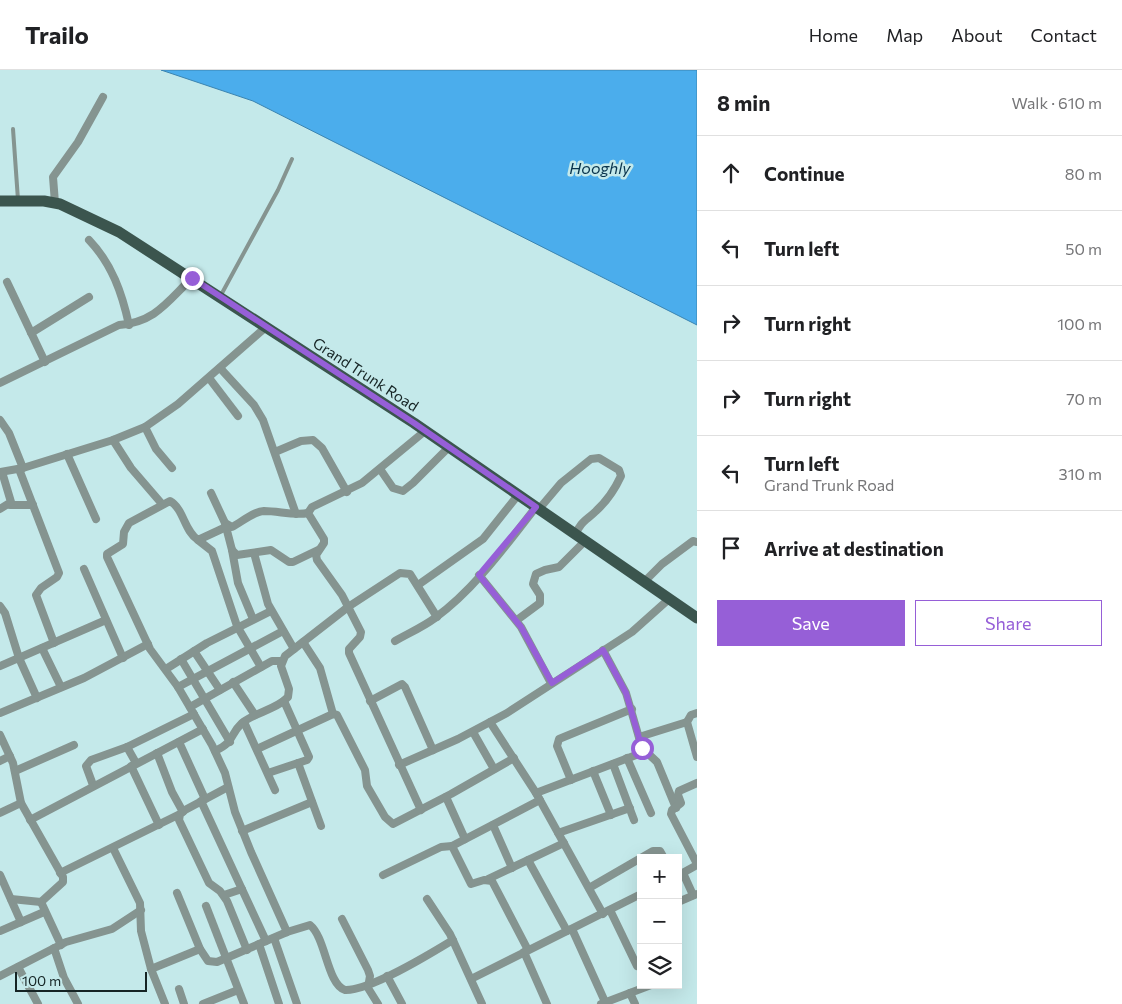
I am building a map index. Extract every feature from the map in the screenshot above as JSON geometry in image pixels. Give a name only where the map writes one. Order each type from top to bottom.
[{"type":"main road","name":"Grand Trunk Road","points":[[0,201],[18,200],[55,203],[78,210],[119,232],[425,431],[669,599],[695,614]]},
{"type":"street","points":[[55,203],[53,177],[78,142],[103,97]]},
{"type":"street","points":[[89,240],[104,256],[116,281],[129,325]]},
{"type":"street","points":[[0,382],[119,325],[138,324],[155,313],[192,278]]},
{"type":"street","points":[[7,282],[45,362]]},
{"type":"street","points":[[31,333],[89,297]]},
{"type":"street","points":[[10,505],[11,498],[1,472],[21,468],[113,440],[145,427],[178,404],[266,327]]},
{"type":"street","points":[[220,368],[259,412],[296,514]]},
{"type":"street","points":[[208,378],[238,416]]},
{"type":"street","points":[[0,420],[9,433],[59,573],[58,577],[41,588],[36,595],[54,643]]},
{"type":"street","points":[[145,427],[159,454],[172,468]]},
{"type":"street","points":[[198,540],[226,525],[232,527],[264,511],[296,514],[308,513],[315,505],[346,492],[380,469],[425,431]]},
{"type":"street","points":[[113,440],[131,468],[162,504]]},
{"type":"street","points":[[275,452],[301,441],[313,440],[322,448],[346,492]]},
{"type":"street","points":[[380,469],[393,488],[403,491],[449,447]]},
{"type":"street","points":[[66,454],[96,519]]},
{"type":"street","points":[[395,640],[437,617],[479,575],[561,483],[591,459],[600,458],[618,470],[621,476],[615,489],[595,512],[580,523],[580,538],[559,567],[536,574],[533,584],[540,595],[540,603],[517,620]]},
{"type":"street","points":[[211,493],[226,525],[238,583],[253,619]]},
{"type":"street","points":[[418,585],[483,539],[518,495]]},
{"type":"street","points":[[261,666],[238,626],[212,551],[192,534],[173,502],[162,504],[129,523],[124,532],[123,544],[107,554],[148,644],[178,687],[215,751],[242,831],[287,932]]},
{"type":"street","points":[[0,509],[10,505],[33,504]]},
{"type":"street","points":[[232,550],[237,555],[271,550],[289,562],[293,562],[318,550],[324,543],[324,539],[308,513]]},
{"type":"street","points":[[644,582],[678,551],[693,541],[697,542]]},
{"type":"street","points":[[318,550],[316,554],[320,568],[348,607],[360,632],[360,636],[349,649],[349,653],[421,810]]},
{"type":"street","points":[[254,553],[271,611],[294,649]]},
{"type":"street","points":[[84,570],[123,658]]},
{"type":"street","points":[[215,751],[230,742],[244,722],[284,701],[288,697],[289,689],[281,666],[282,661],[294,649],[348,607],[400,573],[410,574],[437,617]]},
{"type":"street","points":[[479,575],[517,620],[552,683]]},
{"type":"street","points":[[399,765],[473,732],[490,722],[640,626],[669,599]]},
{"type":"street","points":[[0,606],[5,613],[19,658],[37,698]]},
{"type":"street","points":[[166,670],[194,651],[238,626],[271,611]]},
{"type":"street","points":[[0,666],[106,620]]},
{"type":"street","points":[[178,687],[283,631]]},
{"type":"street","points":[[303,642],[320,668],[333,714],[340,718],[364,770],[367,786],[385,817],[396,824],[514,758]]},
{"type":"street","points":[[0,713],[61,688],[148,644]]},
{"type":"street","points":[[42,648],[61,688]]},
{"type":"street","points":[[603,650],[626,693],[644,752],[658,762],[676,808]]},
{"type":"street","points":[[194,651],[220,690]]},
{"type":"street","points":[[181,659],[230,742]]},
{"type":"street","points":[[94,785],[86,770],[87,763],[127,747],[192,710],[204,698],[261,666],[276,659],[282,661]]},
{"type":"street","points":[[233,682],[255,715]]},
{"type":"street","points":[[370,701],[396,686],[402,684],[405,686],[433,750]]},
{"type":"street","points":[[268,773],[298,763],[309,756],[284,701]]},
{"type":"street","points":[[571,780],[557,746],[559,739],[632,709]]},
{"type":"street","points":[[639,737],[687,722],[691,715],[697,713]]},
{"type":"street","points":[[257,749],[333,714]]},
{"type":"street","points":[[244,722],[275,790]]},
{"type":"street","points":[[490,722],[538,797],[589,888],[607,912],[637,966]]},
{"type":"street","points":[[687,722],[697,757]]},
{"type":"street","points":[[30,820],[203,729]]},
{"type":"street","points":[[473,732],[494,769]]},
{"type":"street","points":[[0,735],[15,771],[21,803],[60,873],[63,882],[41,902],[11,899]]},
{"type":"street","points":[[179,742],[242,889],[297,1004]]},
{"type":"street","points":[[15,771],[74,744]]},
{"type":"street","points":[[127,747],[159,825]]},
{"type":"street","points":[[157,752],[182,813],[179,820],[182,828],[209,883],[224,896],[247,950]]},
{"type":"street","points":[[382,875],[441,847],[452,846],[493,825],[538,797],[571,780],[644,752]]},
{"type":"street","points":[[0,761],[10,756]]},
{"type":"street","points":[[627,758],[652,812]]},
{"type":"street","points":[[298,763],[321,826]]},
{"type":"street","points":[[612,764],[634,820]]},
{"type":"street","points":[[593,771],[611,815]]},
{"type":"street","points":[[682,873],[697,864],[672,818],[672,810],[681,803],[678,795],[679,791],[697,782]]},
{"type":"street","points":[[60,873],[159,825],[228,787]]},
{"type":"street","points":[[446,797],[465,839]]},
{"type":"street","points":[[242,831],[312,802]]},
{"type":"street","points":[[0,813],[21,803]]},
{"type":"street","points":[[558,833],[630,808]]},
{"type":"street","points":[[493,825],[512,868]]},
{"type":"street","points":[[452,846],[471,884],[488,879],[564,842]]},
{"type":"street","points":[[113,848],[141,910],[141,931],[151,969],[165,1004]]},
{"type":"street","points":[[647,854],[652,851],[660,851],[662,854]]},
{"type":"street","points":[[528,860],[570,930],[604,1003],[640,989]]},
{"type":"street","points":[[589,888],[637,860]]},
{"type":"street","points":[[0,875],[21,922]]},
{"type":"street","points":[[682,875],[695,894],[682,900]]},
{"type":"street","points":[[488,879],[494,885],[526,951],[548,1004]]},
{"type":"street","points":[[224,896],[242,889]]},
{"type":"street","points":[[177,893],[200,949],[208,961],[212,963],[225,959],[287,932],[304,926],[310,926],[314,928],[340,989],[349,990],[387,976],[426,957],[453,940]]},
{"type":"street","points":[[471,979],[637,896]]},
{"type":"street","points":[[427,899],[453,940],[482,1004]]},
{"type":"street","points":[[41,902],[58,946],[64,978],[78,1004]]},
{"type":"street","points":[[206,906],[244,1004]]},
{"type":"street","points":[[0,976],[58,946],[112,929],[141,910]]},
{"type":"street","points":[[0,931],[44,912]]},
{"type":"street","points":[[342,919],[370,976],[368,988],[378,1004]]},
{"type":"street","points":[[267,941],[279,1004]]},
{"type":"street","points":[[151,969],[200,949]]},
{"type":"street","points":[[18,967],[38,1004]]},
{"type":"street","points":[[387,976],[402,1004]]},
{"type":"street","points":[[179,989],[184,1004]]},
{"type":"street","points":[[203,1004],[238,990]]},
{"type":"street","points":[[630,993],[635,1004]]},
{"type":"lane","points":[[13,129],[18,200]]},
{"type":"lane","points":[[220,297],[278,190],[292,159]]},
{"type":"water","name":"Hooghly","points":[[161,70],[697,70],[697,325],[253,101]]},
{"type":"route","points":[[192,278],[414,423],[536,507],[499,554],[479,575],[508,608],[521,627],[552,683],[603,650],[626,693],[642,748]]}]
